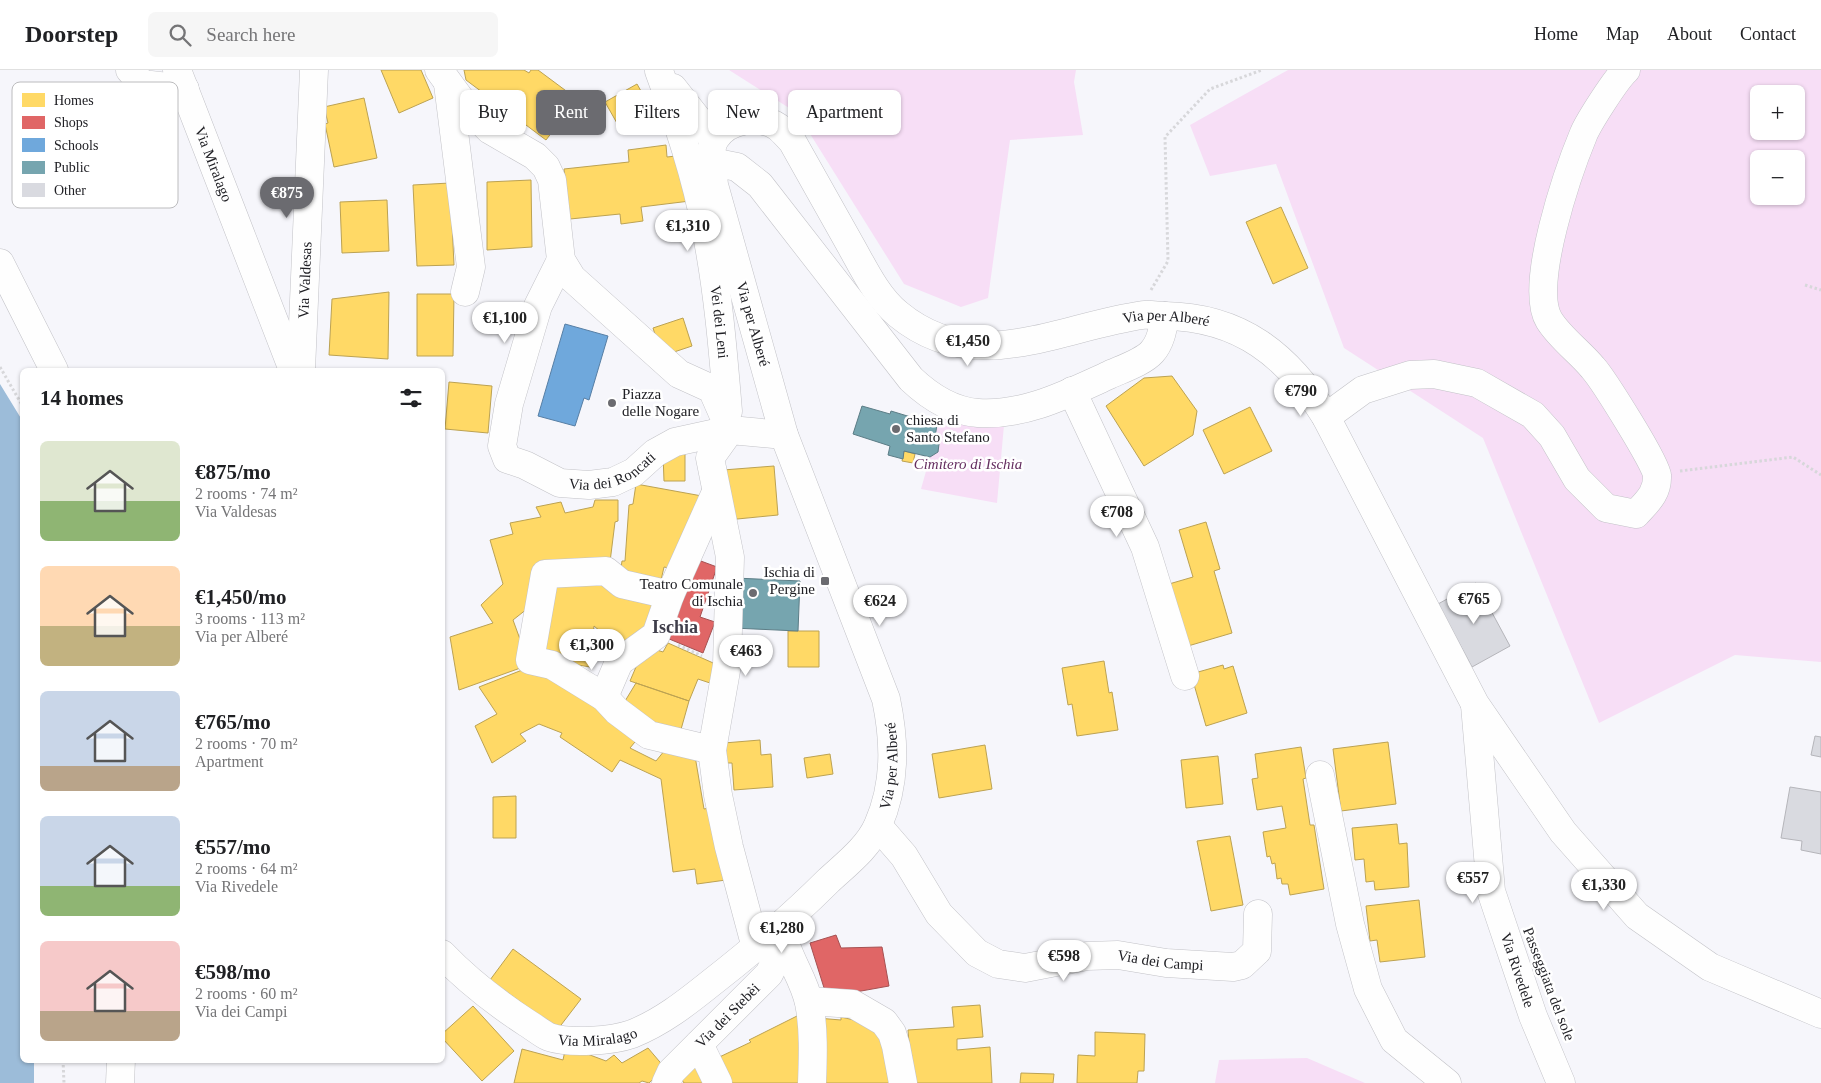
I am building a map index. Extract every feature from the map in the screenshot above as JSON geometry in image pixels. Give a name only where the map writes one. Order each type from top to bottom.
[{"type":"street","points":[[130,70],[140,82]]},
{"type":"street","name":"Via Valdesas","points":[[301,368],[314,70]]},
{"type":"street","points":[[658,70],[713,151],[760,185],[911,379],[931,397],[954,408],[977,413],[1003,412],[1028,407],[1072,391],[1125,368],[1152,352],[1161,336],[1154,316]]},
{"type":"street","name":"Vei dei Leni","points":[[658,70],[678,122],[706,230],[718,301],[730,430]]},
{"type":"street","points":[[1319,406],[1410,375],[1434,374],[1477,383],[1533,415],[1552,436],[1577,479],[1606,508],[1636,514],[1654,494],[1658,474],[1630,424],[1594,369],[1549,320],[1544,296],[1544,272],[1559,202],[1585,131],[1626,70]]},
{"type":"street","points":[[443,76],[464,104],[490,130],[535,156],[546,167],[552,180],[561,260],[572,278],[679,374],[712,389],[730,430],[710,458],[730,558],[727,665],[712,750],[718,795],[729,847],[756,948]]},
{"type":"street","points":[[443,76],[471,267],[465,292]]},
{"type":"street","points":[[158,82],[181,79]]},
{"type":"street","name":"Via Miralago","points":[[181,79],[292,368]]},
{"type":"street","name":"Via per Alberé","points":[[756,948],[783,936],[858,852],[878,826],[890,784],[894,757],[892,725],[886,699],[784,435],[714,185],[713,151],[725,128],[742,120],[761,121],[777,126],[792,141],[875,287],[896,313],[941,340],[976,347],[1012,345],[1154,316],[1208,320],[1248,336],[1268,348],[1292,371],[1319,406],[1474,704]]},
{"type":"street","name":"Via dei Roncati","points":[[561,260],[538,306],[509,404],[502,446],[504,455],[511,462],[525,465],[560,483],[589,485],[613,482],[634,472],[655,453],[674,442],[730,430],[784,435]]},
{"type":"street","points":[[0,263],[53,368]]},
{"type":"street","points":[[1072,391],[1145,547],[1185,676]]},
{"type":"street","points":[[604,697],[618,662],[656,636],[670,595],[716,492]]},
{"type":"street","points":[[670,595],[622,584],[606,571],[545,574],[530,660],[552,665],[604,697],[617,712],[649,735],[712,750]]},
{"type":"street","points":[[1474,704],[1564,832],[1637,916],[1710,967],[1821,1014]]},
{"type":"street","name":"Via Rivedele","points":[[1474,704],[1491,892],[1533,1016],[1561,1083]]},
{"type":"street","points":[[1320,775],[1350,924],[1368,989],[1394,1040],[1447,1083]]},
{"type":"street","name":"Via dei Campi","points":[[878,826],[904,856],[939,914],[977,952],[998,964],[1025,968],[1087,956],[1118,955],[1166,963],[1233,967],[1242,965],[1257,951],[1258,914]]},
{"type":"street","points":[[783,936],[809,1001],[813,1058],[812,1083]]},
{"type":"street","name":"Via dei Stebèi","points":[[666,1083],[671,1072],[769,974],[783,936]]},
{"type":"street","name":"Via Miralago","points":[[445,957],[467,980],[495,1002],[549,1037],[590,1041],[630,1034],[667,1017],[756,948]]},
{"type":"street","points":[[809,1001],[853,1004],[884,1022],[892,1033],[896,1046],[902,1083]]},
{"type":"street","points":[[699,1044],[718,1083]]},
{"type":"street","points":[[120,1083],[121,1063]]},
{"type":"path","points":[[1154,316],[1149,294],[1168,261],[1165,137],[1210,90],[1262,70]]},
{"type":"path","points":[[1805,285],[1821,290]]},
{"type":"path","points":[[0,367],[20,401]]},
{"type":"path","points":[[1658,474],[1793,457],[1821,475]]},
{"type":"path","points":[[656,636],[708,658]]},
{"type":"path","points":[[63,1063],[64,1083]]},
{"type":"green space","points":[[729,70],[1076,70],[1074,82],[1083,135],[1010,140],[988,298],[961,307],[904,284],[811,135],[901,135],[901,90],[788,90],[788,107],[778,101],[778,90],[761,90]]},
{"type":"green space","points":[[1288,70],[1821,70],[1821,662],[1735,655],[1599,723],[1483,438],[1344,348],[1276,164],[1210,176],[1190,125]]},
{"type":"green space","name":"Cimitero di Ischia","points":[[941,412],[1004,425],[997,503],[921,489],[930,457],[938,452],[939,444],[935,437]]},
{"type":"green space","points":[[1307,1058],[1365,1083],[1215,1083],[1219,1060]]},
{"type":"water","points":[[0,384],[20,417],[20,1063],[34,1063],[34,1083],[0,1083]]},
{"type":"building: Homes","points":[[381,70],[421,70],[433,98],[399,113]]},
{"type":"building: Homes","points":[[464,70],[524,70],[529,73],[531,70],[538,70],[565,90],[536,90],[536,132],[526,125],[526,90],[479,90],[466,80]]},
{"type":"building: Homes","points":[[637,84],[640,90],[626,90]]},
{"type":"building: Homes","points":[[616,96],[616,121],[606,104],[606,101]]},
{"type":"building: Homes","points":[[364,98],[377,158],[334,167],[325,124],[328,123],[324,107]]},
{"type":"building: Homes","points":[[539,135],[550,135],[546,140]]},
{"type":"building: Homes","points":[[666,145],[667,157],[685,155],[690,201],[641,207],[643,221],[621,224],[620,214],[570,219],[564,169],[629,162],[628,150]]},
{"type":"building: Homes","points":[[531,180],[532,247],[487,250],[487,182]]},
{"type":"building: Homes","points":[[450,183],[454,265],[417,266],[413,185]]},
{"type":"building: Homes","points":[[387,200],[389,251],[342,253],[340,202]]},
{"type":"building: Homes","points":[[1281,207],[1308,268],[1273,284],[1246,222]]},
{"type":"building: Homes","points":[[389,292],[388,359],[329,355],[332,299]]},
{"type":"building: Homes","points":[[417,294],[454,294],[453,356],[417,356]]},
{"type":"building: Homes","points":[[683,318],[692,346],[662,356],[653,328]]},
{"type":"building: Homes","points":[[1172,376],[1197,411],[1193,435],[1144,466],[1106,406],[1144,378]]},
{"type":"building: Homes","points":[[449,382],[492,386],[488,433],[445,429]]},
{"type":"building: Homes","points":[[1250,407],[1272,451],[1224,474],[1203,430]]},
{"type":"building: Homes","points":[[904,451],[915,454],[913,463],[902,461]]},
{"type":"building: Homes","points":[[663,454],[685,454],[685,481],[664,481]]},
{"type":"building: Homes","points":[[774,466],[778,515],[727,520],[723,470]]},
{"type":"building: Homes","points":[[636,484],[702,496],[674,569],[664,567],[659,589],[619,581],[622,561],[625,561],[629,505],[633,504]]},
{"type":"building: Homes","points":[[595,500],[618,500],[618,521],[615,522],[610,562],[529,590],[537,601],[513,620],[521,642],[526,666],[459,690],[450,637],[493,623],[481,605],[503,584],[490,540],[513,534],[510,523],[541,517],[536,507],[561,502],[565,513],[593,507]]},
{"type":"building: Homes","points":[[1206,522],[1220,569],[1214,571],[1232,633],[1188,646],[1169,584],[1193,577],[1179,530]]},
{"type":"building: Homes","points":[[548,577],[617,586],[665,607],[625,652],[594,626],[590,667],[533,657]]},
{"type":"building: Homes","points":[[788,631],[819,631],[819,667],[788,667]]},
{"type":"building: Homes","points":[[668,643],[720,666],[716,685],[698,679],[689,701],[630,681],[645,646],[663,652]]},
{"type":"building: Homes","points":[[1104,661],[1109,693],[1112,692],[1118,730],[1077,736],[1072,704],[1068,705],[1062,668]]},
{"type":"building: Homes","points":[[540,663],[639,737],[630,748],[656,761],[669,745],[695,756],[704,809],[715,807],[726,880],[697,884],[695,869],[673,872],[661,779],[620,760],[612,772],[560,737],[562,733],[539,724],[520,734],[526,741],[492,763],[475,726],[497,714],[479,687]]},
{"type":"building: Homes","points":[[1223,665],[1224,669],[1233,666],[1247,713],[1206,726],[1191,674]]},
{"type":"building: Homes","points":[[636,683],[689,701],[678,740],[619,711]]},
{"type":"building: Homes","points":[[760,740],[761,755],[771,754],[773,787],[734,790],[732,763],[726,763],[724,743]]},
{"type":"building: Homes","points":[[1388,742],[1396,804],[1341,811],[1333,749]]},
{"type":"building: Homes","points":[[985,745],[992,789],[939,798],[932,754]]},
{"type":"building: Homes","points":[[1301,747],[1306,778],[1303,779],[1310,825],[1314,825],[1324,889],[1290,895],[1288,884],[1282,884],[1281,878],[1277,879],[1275,863],[1272,864],[1270,856],[1267,857],[1263,832],[1286,828],[1282,806],[1257,810],[1252,779],[1258,778],[1255,754]]},
{"type":"building: Homes","points":[[830,754],[833,774],[807,778],[804,758]]},
{"type":"building: Homes","points":[[1218,756],[1223,804],[1186,808],[1181,760]]},
{"type":"building: Homes","points":[[516,796],[516,838],[493,838],[493,797]]},
{"type":"building: Homes","points":[[1397,824],[1399,844],[1407,843],[1409,887],[1375,890],[1374,881],[1366,882],[1364,859],[1355,860],[1352,828]]},
{"type":"building: Homes","points":[[1230,836],[1243,905],[1211,911],[1197,841]]},
{"type":"building: Homes","points":[[1419,900],[1425,957],[1380,962],[1377,940],[1370,941],[1366,906]]},
{"type":"building: Homes","points":[[513,949],[581,999],[558,1029],[490,980]]},
{"type":"building: Homes","points":[[980,1005],[983,1037],[957,1039],[957,1050],[990,1047],[992,1083],[912,1083],[908,1030],[954,1027],[952,1007]]},
{"type":"building: Homes","points":[[473,1006],[514,1051],[482,1081],[445,1041],[445,1031]]},
{"type":"building: Homes","points":[[797,1016],[813,1058],[802,1083],[720,1083],[711,1061],[751,1042],[749,1040]]},
{"type":"building: Homes","points":[[841,1017],[884,1027],[890,1083],[814,1083],[817,1018],[841,1020]]},
{"type":"building: Homes","points":[[1095,1032],[1145,1034],[1144,1071],[1138,1071],[1137,1083],[1077,1083],[1078,1055],[1095,1056]]},
{"type":"building: Homes","points":[[566,1046],[606,1061],[614,1055],[622,1063],[648,1048],[665,1068],[649,1083],[642,1081],[639,1083],[514,1083],[522,1049],[563,1060]]},
{"type":"building: Homes","points":[[703,1059],[716,1083],[684,1083],[679,1075]]},
{"type":"building: Homes","points":[[1021,1073],[1054,1074],[1053,1083],[1020,1083]]},
{"type":"building: Shops","points":[[690,557],[717,567],[700,617],[715,622],[703,653],[662,636]]},
{"type":"building: Shops","points":[[836,935],[841,948],[882,947],[889,986],[850,993],[825,991],[810,943]]},
{"type":"building: Schools","points":[[565,324],[608,336],[589,400],[584,398],[575,426],[538,416]]},
{"type":"building: Public","name":"chiesa di Santo Stefano","points":[[862,406],[890,414],[891,411],[937,425],[935,437],[939,444],[938,452],[930,457],[904,451],[903,459],[888,455],[890,446],[853,434]]},
{"type":"building: Public","points":[[735,578],[800,581],[798,631],[733,628]]},
{"type":"building: Other","points":[[1476,583],[1510,646],[1472,667],[1438,604]]},
{"type":"building: Other","points":[[1815,736],[1821,737],[1821,757],[1811,755]]},
{"type":"building: Other","points":[[1790,787],[1821,792],[1821,854],[1801,850],[1802,841],[1781,838]]},
{"type":"place","name":"Piazza delle Nogare","points":[[612,403]]},
{"type":"place","name":"chiesa di Santo Stefano","points":[[896,429]]},
{"type":"place","name":"Ischia di Pergine","points":[[825,581]]},
{"type":"place","name":"Teatro Comunale di Ischia","points":[[753,593]]},
{"type":"district","name":"Ischia","points":[[675,627]]}]
